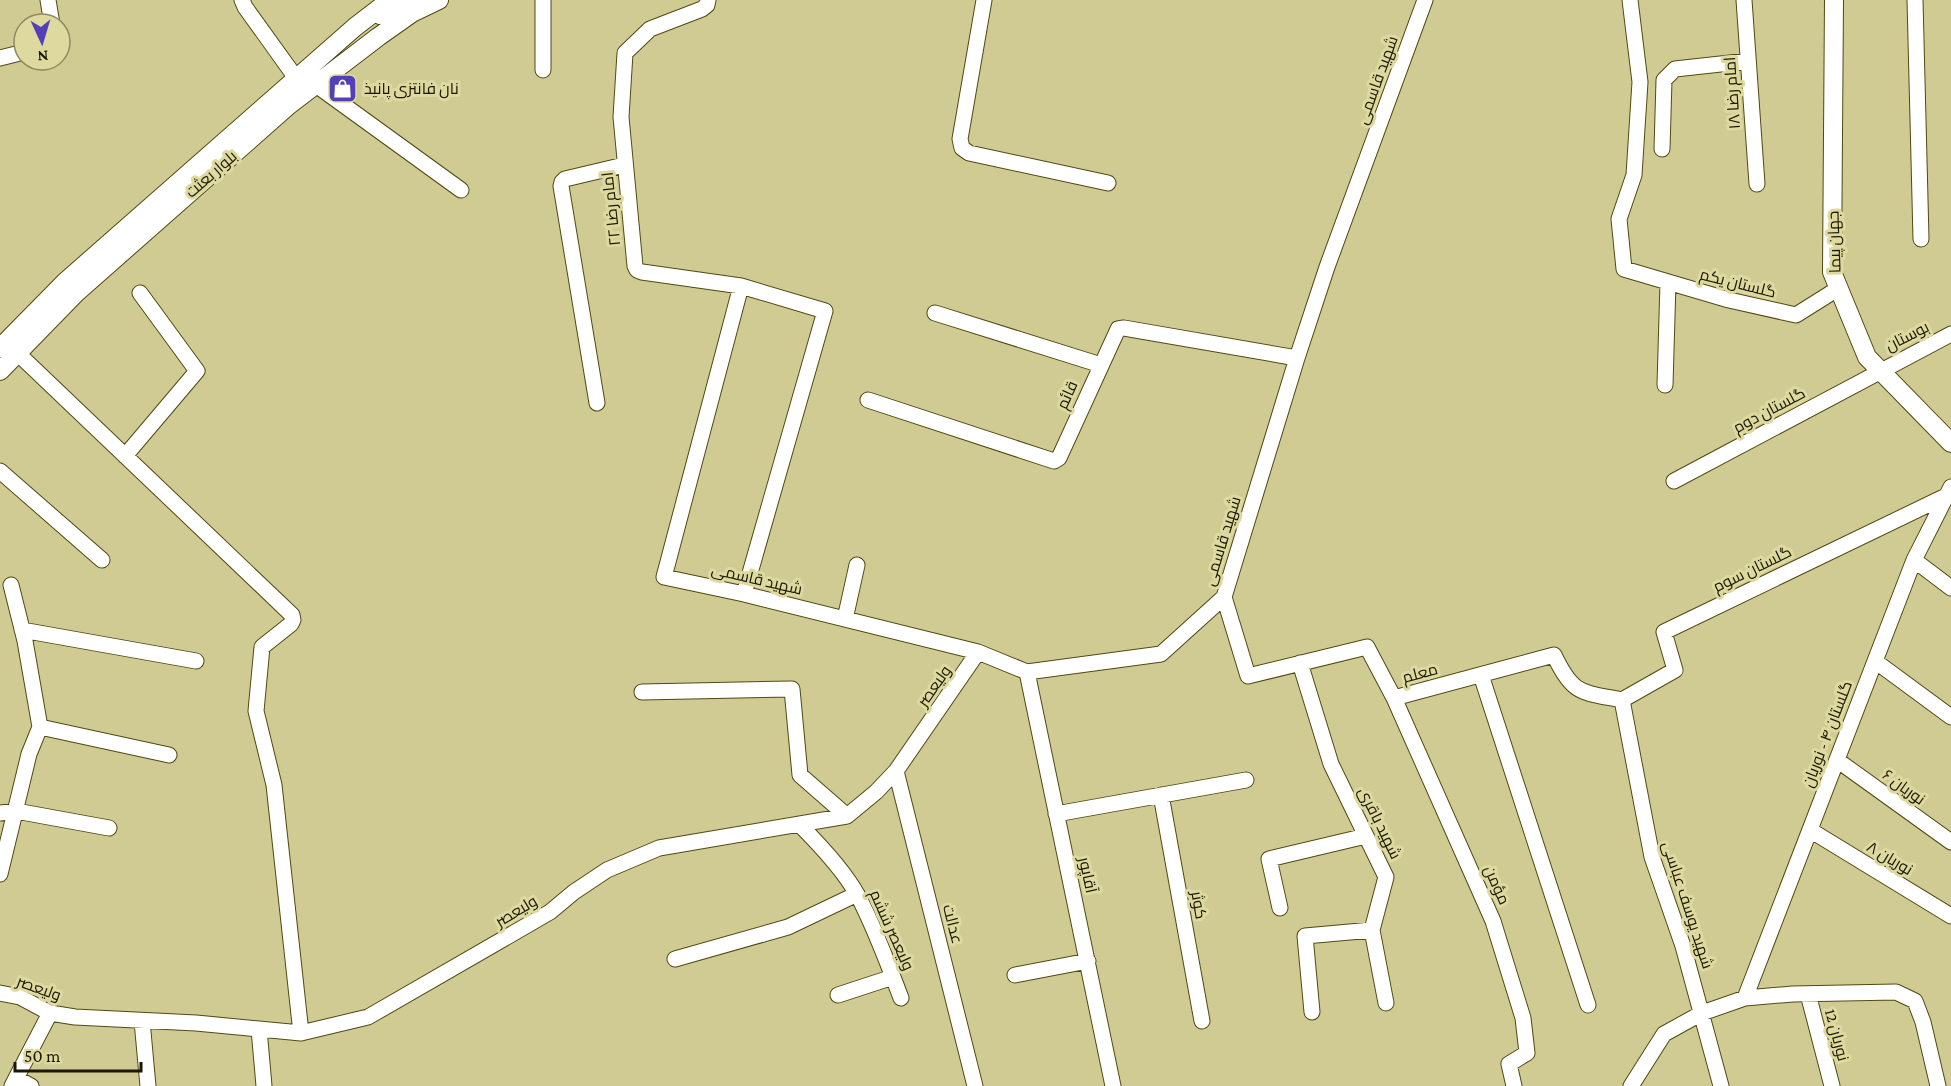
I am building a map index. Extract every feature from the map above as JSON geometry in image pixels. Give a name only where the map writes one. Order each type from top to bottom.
[{"type":"street","points":[[242,0],[296,78]]},
{"type":"street","name":"بلوار بعثت","points":[[0,371],[8,348],[65,282],[296,78],[390,0]]},
{"type":"street","points":[[355,27],[411,0]]},
{"type":"street","name":"بلوار بعثت","points":[[8,348],[76,293],[289,105],[404,19],[439,0]]},
{"type":"street","points":[[543,0],[543,70]]},
{"type":"street","name":"امام رضا ۲۲","points":[[708,0],[702,9],[650,29],[625,53],[621,117],[624,165],[637,270],[741,286],[825,311],[744,594]]},
{"type":"street","points":[[984,0],[960,139],[962,148],[969,153],[1108,183]]},
{"type":"street","name":"شهید قاسمی","points":[[741,286],[664,577],[744,594],[978,652],[1028,672],[1161,654],[1224,597],[1327,267],[1425,0]]},
{"type":"street","name":"گلستان یکم","points":[[1630,0],[1640,82],[1634,175],[1619,219],[1624,269],[1729,300],[1796,315],[1839,288]]},
{"type":"street","name":"امام رضا ۱۸","points":[[1744,0],[1757,184]]},
{"type":"street","name":"جهان پیما","points":[[1834,0],[1832,272],[1867,357],[1951,443]]},
{"type":"street","points":[[1915,0],[1921,239]]},
{"type":"street","points":[[1662,149],[1664,80],[1675,69],[1748,61]]},
{"type":"street","points":[[316,85],[461,190]]},
{"type":"street","points":[[597,403],[561,186],[565,179],[624,165]]},
{"type":"street","points":[[1665,385],[1668,282]]},
{"type":"street","points":[[125,456],[197,371],[140,293]]},
{"type":"street","points":[[935,313],[1101,365]]},
{"type":"street","name":"قائم","points":[[868,400],[1054,461],[1059,458],[1118,329],[1124,328],[1297,358]]},
{"type":"street","name":"بوستان","points":[[1880,370],[1951,333]]},
{"type":"street","points":[[8,348],[292,615],[291,624],[262,647],[256,711],[274,785],[301,1034]]},
{"type":"street","name":"گلستان دوم","points":[[1674,481],[1880,370]]},
{"type":"street","points":[[0,471],[102,560]]},
{"type":"street","name":"گلستان ۴ - نوریان","points":[[1745,998],[1914,560],[1949,491]]},
{"type":"street","name":"گلستان سوم","points":[[1622,700],[1675,670],[1664,632],[1949,491]]},
{"type":"street","points":[[1914,560],[1951,588]]},
{"type":"street","points":[[845,619],[857,565]]},
{"type":"street","points":[[0,874],[8,812],[40,727],[11,585]]},
{"type":"street","name":"معلم","points":[[1224,597],[1248,676],[1367,647],[1394,698],[1554,655],[1564,675],[1581,692],[1622,700]]},
{"type":"street","points":[[22,630],[196,661]]},
{"type":"street","name":"ولیعصر","points":[[0,993],[20,998],[50,1013],[75,1017],[260,1029],[301,1034],[368,1017],[550,912],[574,892],[607,870],[659,848],[847,816],[876,792],[896,771],[978,652]]},
{"type":"street","points":[[1875,661],[1951,717]]},
{"type":"street","name":"شهید باقری","points":[[1300,663],[1330,764],[1386,877],[1372,930],[1386,1003]]},
{"type":"street","name":"آقاپور","points":[[1028,672],[1113,1086]]},
{"type":"street","points":[[1481,675],[1588,1005]]},
{"type":"street","points":[[642,692],[792,689],[800,775],[847,816]]},
{"type":"street","name":"مؤمن","points":[[1394,698],[1493,921],[1520,1007],[1527,1053],[1509,1064],[1514,1086]]},
{"type":"street","name":"شهید یوسف عباسی","points":[[1622,700],[1652,857],[1683,946],[1721,1086]]},
{"type":"street","points":[[40,727],[169,755]]},
{"type":"street","name":"نوریان ۶","points":[[1837,760],[1951,842]]},
{"type":"street","name":"عدالت","points":[[896,771],[975,1086]]},
{"type":"street","points":[[1056,814],[1246,780]]},
{"type":"street","name":"کوثر","points":[[1161,795],[1202,1021]]},
{"type":"street","points":[[8,812],[109,828]]},
{"type":"street","name":"ولیعصر ششم","points":[[800,824],[821,846],[857,894],[901,998]]},
{"type":"street","name":"نوریان ۸","points":[[1810,830],[1951,916]]},
{"type":"street","points":[[1280,908],[1269,859],[1366,836]]},
{"type":"street","points":[[675,959],[788,927],[857,894]]},
{"type":"street","points":[[1312,1012],[1305,936],[1372,930]]},
{"type":"street","points":[[1015,975],[1088,961]]},
{"type":"street","points":[[838,995],[893,977]]},
{"type":"street","points":[[1631,1086],[1664,1034],[1702,1013],[1745,998],[1896,992],[1915,1001],[1923,1023],[1938,1086]]},
{"type":"street","name":"نوریان 12","points":[[1808,994],[1832,1086]]},
{"type":"street","points":[[32,1086],[14,1082],[50,1013]]},
{"type":"street","points":[[142,1021],[148,1086]]},
{"type":"street","points":[[260,1029],[264,1086]]},
{"type":"place","name":"نان فانتزی پانیذ","points":[[343,88]]}]
